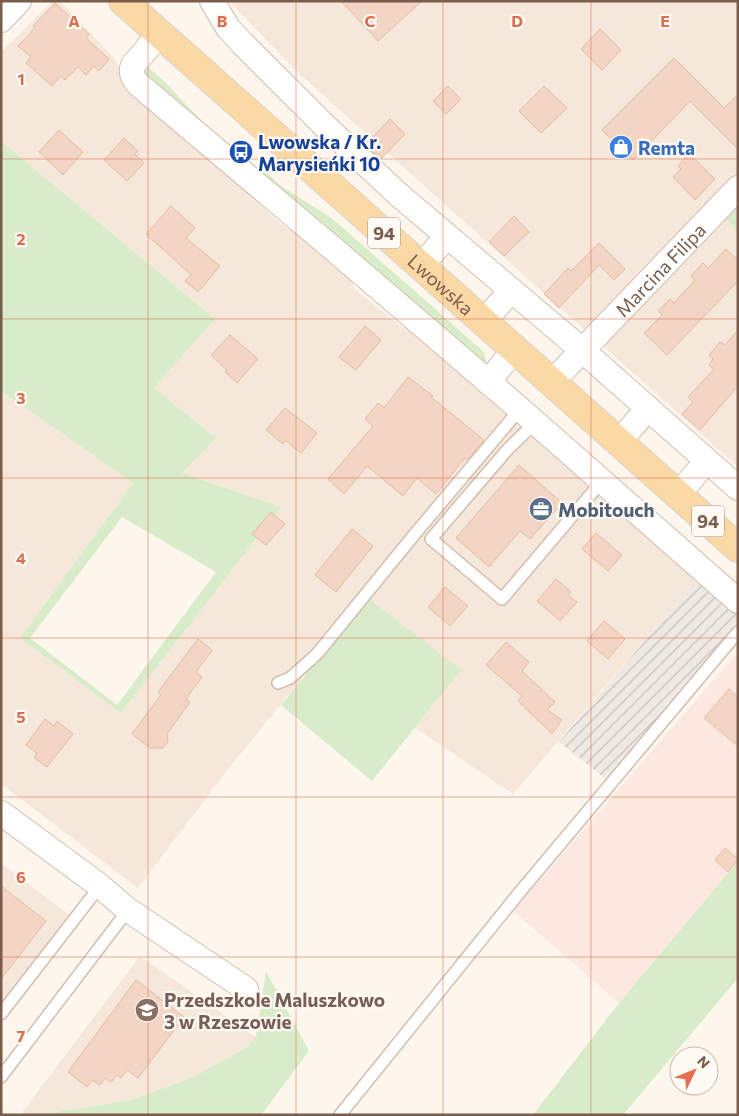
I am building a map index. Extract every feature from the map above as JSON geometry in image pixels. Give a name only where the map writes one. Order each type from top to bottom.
[{"type":"main road","name":"Lwowska","points":[[123,1],[738,548]]},
{"type":"street","points":[[1,20],[20,1]]},
{"type":"street","points":[[212,1],[228,28],[360,160],[446,236],[582,350],[738,488]]},
{"type":"street","points":[[160,34],[132,70],[133,78],[138,84],[488,382],[738,601]]},
{"type":"street","name":"Marcina Filipa","points":[[552,382],[738,188]]},
{"type":"street","points":[[421,266],[446,236]]},
{"type":"street","points":[[484,322],[511,290]]},
{"type":"street","points":[[488,382],[515,349]]},
{"type":"street","points":[[619,442],[648,408]]},
{"type":"street","points":[[678,494],[707,461]]},
{"type":"street","points":[[1,812],[100,886],[128,910],[246,989]]},
{"type":"lane","points":[[527,416],[508,449],[431,539],[502,599],[602,481]]},
{"type":"lane","points":[[278,683],[290,678],[317,654],[414,535],[527,416]]},
{"type":"lane","points":[[340,1115],[519,893],[738,632]]},
{"type":"lane","points":[[1,1014],[100,886]]},
{"type":"lane","points":[[1,1077],[128,910]]},
{"type":"shaded area","points":[[53,1],[60,1],[115,59],[129,89],[286,228],[299,234],[350,275],[354,288],[401,327],[411,330],[697,579],[513,794],[415,728],[460,670],[368,598],[228,769],[138,888],[1,784],[1,391],[133,483],[20,638],[121,713],[281,507],[182,473],[216,438],[154,388],[215,319],[1,141],[1,52]]},
{"type":"shaded area","points":[[229,1],[738,1],[738,201],[723,216],[738,231],[738,467],[295,70]]},
{"type":"shaded area","points":[[697,579],[738,608],[738,626],[607,780],[559,742]]},
{"type":"shaded area","points":[[738,652],[738,861],[619,1003],[513,911]]},
{"type":"shaded area","points":[[1,863],[69,915],[1,1004]]},
{"type":"shaded area","points":[[140,956],[256,1037],[247,1047],[194,1077],[130,1100],[37,1115],[20,1115]]},
{"type":"green space","points":[[146,67],[164,81],[213,133],[249,165],[141,74]]},
{"type":"green space","points":[[1,141],[215,319],[154,388],[216,438],[182,473],[281,507],[121,713],[20,638],[133,483],[1,391]],"holes":[[[122,517],[216,572],[117,705],[30,638]]]},
{"type":"green space","points":[[261,167],[281,186],[327,215],[342,227],[484,352],[487,365],[256,171]]},
{"type":"green space","points":[[738,201],[738,231],[723,216]]},
{"type":"green space","points":[[368,598],[461,670],[372,781],[281,705]]},
{"type":"green space","points":[[738,861],[738,978],[681,1046],[669,1046],[669,1060],[623,1115],[533,1115],[619,1003]]},
{"type":"green space","points":[[266,971],[309,1051],[261,1115],[37,1115],[130,1100],[194,1077],[247,1047],[256,1036]]},
{"type":"building","points":[[341,1],[422,1],[378,41]]},
{"type":"building","points":[[55,3],[89,34],[86,38],[109,59],[99,71],[94,66],[86,75],[78,67],[65,80],[61,76],[52,86],[26,63],[31,57],[18,46],[35,28],[33,26]]},
{"type":"building","points":[[600,29],[621,50],[602,70],[581,49]]},
{"type":"building","points":[[674,58],[724,108],[738,95],[738,149],[690,101],[633,160],[602,130]]},
{"type":"building","points":[[448,86],[461,99],[446,114],[433,101]]},
{"type":"building","points":[[544,86],[567,108],[541,133],[519,111]]},
{"type":"building","points":[[390,119],[405,134],[381,159],[365,145]]},
{"type":"building","points":[[59,130],[83,152],[63,175],[39,152]]},
{"type":"building","points":[[124,138],[138,151],[135,154],[144,163],[127,181],[104,160]]},
{"type":"building","points":[[689,154],[715,179],[695,200],[673,177],[681,169],[678,166]]},
{"type":"building","points":[[171,206],[195,228],[186,238],[220,266],[198,292],[185,281],[191,275],[146,234]]},
{"type":"building","points":[[514,216],[529,232],[504,256],[489,242]]},
{"type":"building","points":[[599,243],[625,269],[614,280],[599,265],[559,308],[544,294],[568,268],[571,271]]},
{"type":"building","points":[[726,249],[738,260],[738,281],[667,355],[644,333],[662,315],[658,311],[670,299],[674,303],[695,280],[691,276],[703,263],[708,268]]},
{"type":"building","points":[[365,326],[381,340],[356,370],[339,357]]},
{"type":"building","points":[[738,330],[738,386],[700,430],[682,414],[693,402],[688,397],[714,369],[709,365],[713,359],[709,355],[720,342],[725,345]]},
{"type":"building","points":[[230,335],[258,359],[237,383],[225,372],[227,370],[211,355]]},
{"type":"building","points":[[408,377],[484,440],[467,460],[465,458],[436,494],[417,478],[403,496],[367,466],[344,494],[328,479],[373,426],[365,419],[378,403],[384,408]]},
{"type":"building","points":[[285,408],[317,433],[301,453],[286,441],[283,444],[266,430]]},
{"type":"building","points":[[519,465],[562,503],[530,539],[520,531],[489,567],[456,538]]},
{"type":"building","points":[[271,512],[285,524],[266,545],[252,534]]},
{"type":"building","points":[[352,529],[373,546],[336,592],[315,575]]},
{"type":"building","points":[[596,533],[622,555],[608,571],[582,549]]},
{"type":"building","points":[[556,579],[571,592],[568,595],[577,602],[560,621],[537,601]]},
{"type":"building","points":[[445,587],[468,606],[450,626],[428,607]]},
{"type":"building","points":[[604,621],[625,639],[608,659],[587,641]]},
{"type":"building","points":[[198,639],[212,650],[196,672],[202,677],[186,699],[190,702],[167,734],[168,742],[163,748],[150,748],[132,734],[161,695],[158,692]]},
{"type":"building","points":[[506,642],[529,662],[522,671],[555,702],[547,710],[562,720],[552,734],[518,701],[522,696],[486,665]]},
{"type":"building","points":[[729,689],[738,697],[738,746],[704,718]]},
{"type":"building","points":[[45,719],[54,726],[57,721],[73,734],[47,767],[34,758],[37,753],[26,745]]},
{"type":"building","points":[[725,848],[738,859],[728,872],[715,860]]},
{"type":"building","points":[[1,886],[46,921],[1,979]]},
{"type":"building","points":[[136,980],[184,1017],[138,1078],[127,1070],[121,1078],[117,1075],[111,1082],[105,1078],[100,1085],[92,1080],[87,1087],[68,1072]]},
{"type":"place","name":"Remta","points":[[621,147]]},
{"type":"place","name":"Lwowska / Kr. Marysieńki 10","points":[[241,152]]},
{"type":"place","name":"Mobitouch","points":[[541,509]]},
{"type":"place","name":"Przedszkole Maluszkowo 3 w Rzeszowie","points":[[147,1010]]}]
